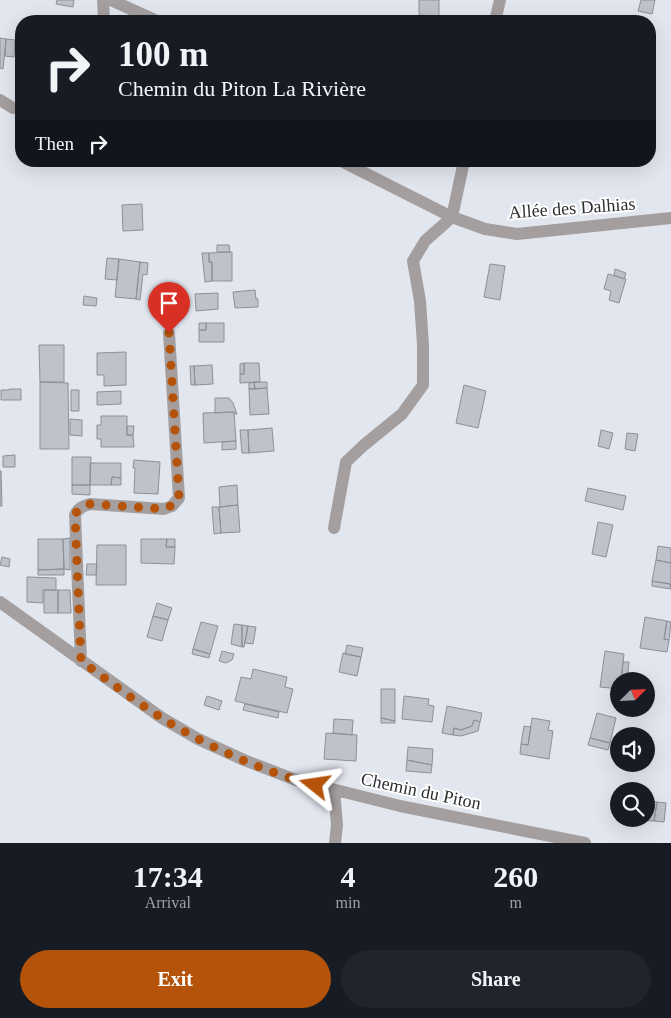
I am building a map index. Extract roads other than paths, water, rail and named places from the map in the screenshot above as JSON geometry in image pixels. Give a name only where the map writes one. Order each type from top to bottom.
[{"type":"street","points":[[103,0],[104,15]]},
{"type":"street","points":[[112,0],[144,15]]},
{"type":"street","points":[[496,15],[500,0]]},
{"type":"street","points":[[0,100],[13,108]]},
{"type":"street","name":"Allée des Dalhias","points":[[353,167],[452,217],[485,229],[517,234],[671,218]]},
{"type":"street","points":[[334,528],[346,462],[402,414],[423,385],[420,301],[413,261],[425,242],[452,217],[463,167]]},
{"type":"street","points":[[81,661],[75,515],[77,511],[80,507],[90,504],[164,509],[177,503],[179,498],[169,333]]},
{"type":"street","name":"Chemin du Piton","points":[[0,602],[162,718],[198,739],[296,780],[400,806],[585,843]]},
{"type":"street","points":[[334,790],[337,825],[335,843]]}]
